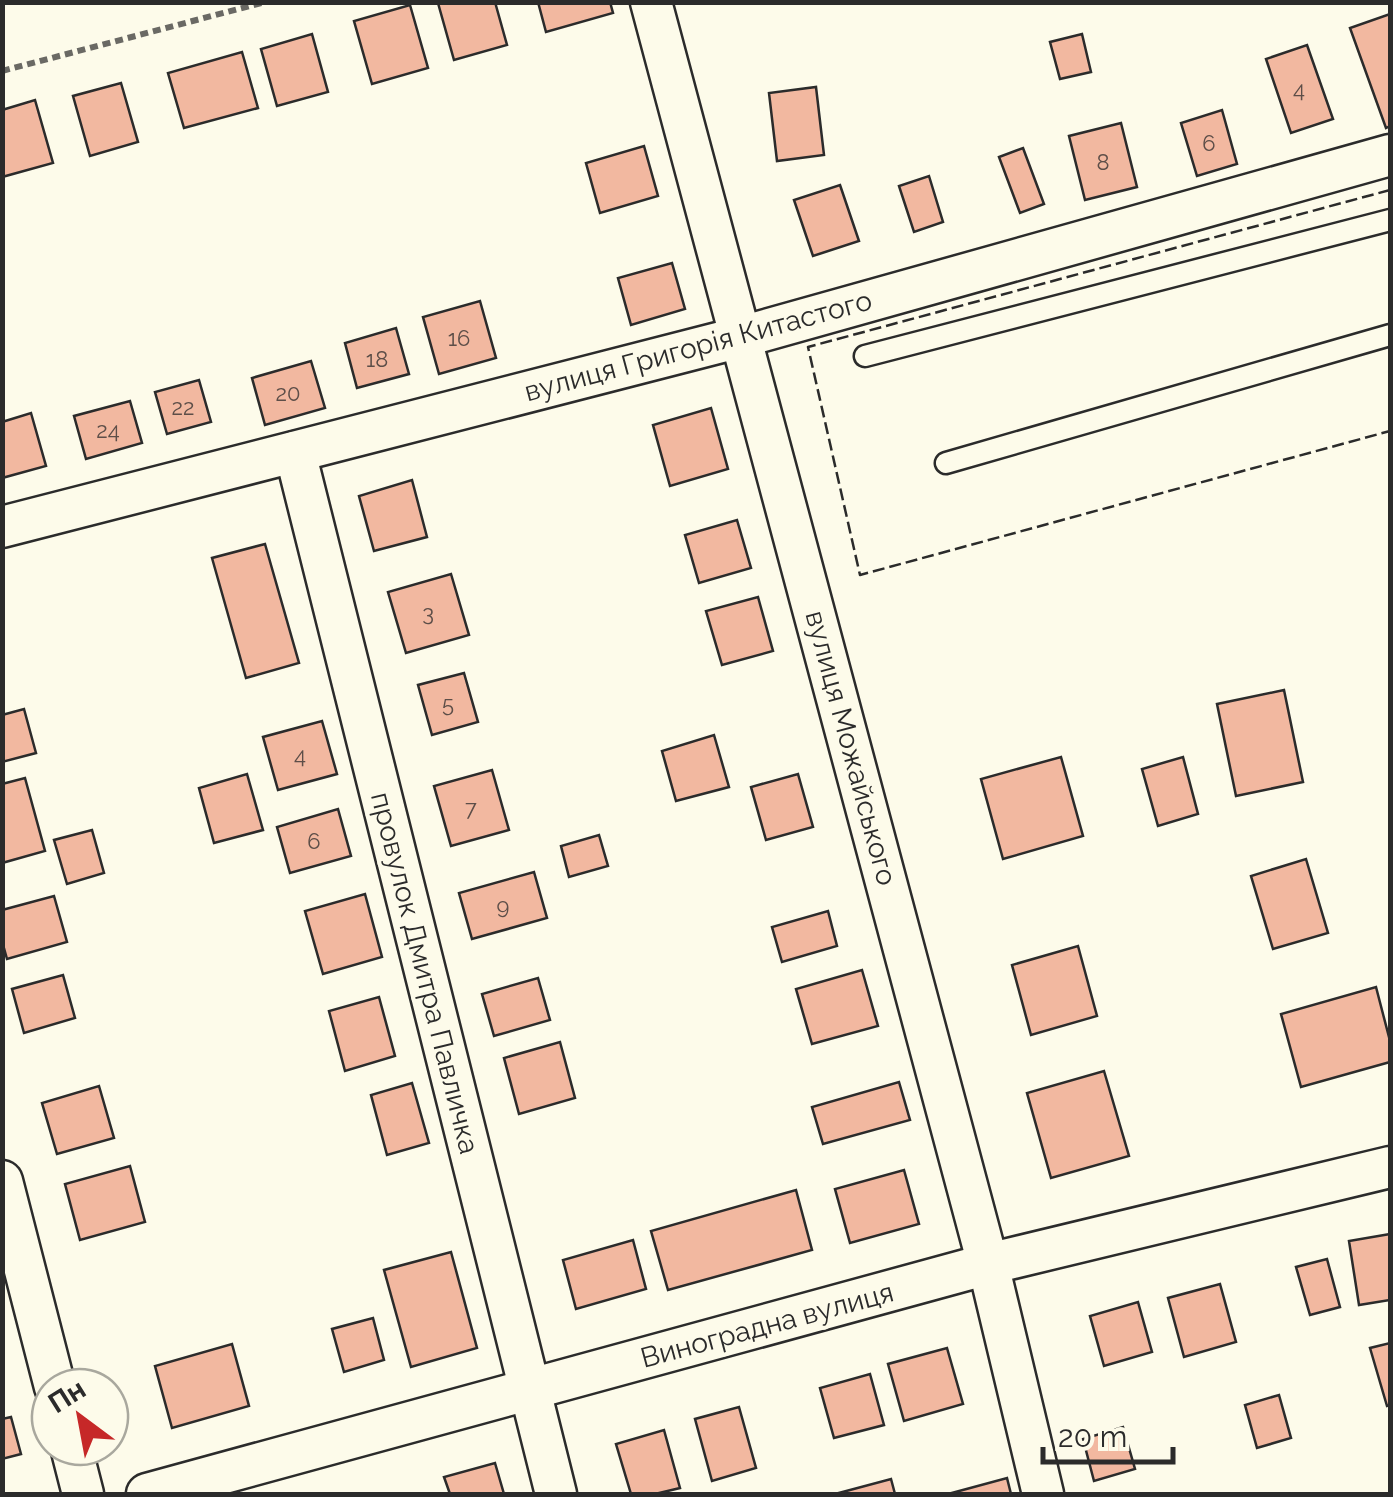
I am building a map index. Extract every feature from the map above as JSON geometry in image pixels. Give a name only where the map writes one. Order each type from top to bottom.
[{"type":"street","name":"вулиця Можайського","points":[[651,2],[988,1264],[1043,1494]]},
{"type":"street","name":"вулиця Григорія Китастого","points":[[2,527],[741,337],[1390,154]]},
{"type":"street","name":"провулок Дмитра Павличка","points":[[294,452],[556,1494]]},
{"type":"street","name":"Виноградна вулиця","points":[[147,1494],[988,1264],[1390,1167]]},
{"type":"street","points":[[2,1181],[50,1367]]},
{"type":"street","points":[[76,1467],[83,1494]]},
{"type":"lane","points":[[865,356],[1390,220]]},
{"type":"lane","points":[[946,463],[1390,335]]},
{"type":"path","points":[[2,70],[266,2]]},
{"type":"building","points":[[495,2],[507,45],[454,60],[438,3]]},
{"type":"building","points":[[538,2],[610,2],[613,13],[546,32]]},
{"type":"building","points":[[410,5],[428,68],[372,84],[354,21]]},
{"type":"building","points":[[1390,14],[1390,126],[1386,128],[1350,28]]},
{"type":"building","points":[[312,34],[328,92],[277,106],[261,49]]},
{"type":"building","points":[[1082,34],[1091,72],[1060,79],[1050,42]]},
{"type":"building","points":[[1307,45],[1333,119],[1291,133],[1266,59]]},
{"type":"building","points":[[242,52],[258,108],[184,128],[168,73]]},
{"type":"building","points":[[121,83],[138,142],[90,156],[73,96]]},
{"type":"building","points":[[816,87],[824,155],[777,161],[769,93]]},
{"type":"building","points":[[35,100],[53,163],[2,177],[2,110]]},
{"type":"building","points":[[1222,110],[1237,164],[1197,176],[1181,123]]},
{"type":"building","points":[[1121,123],[1137,187],[1085,200],[1069,136]]},
{"type":"building","points":[[644,146],[658,196],[600,213],[586,163]]},
{"type":"building","points":[[1023,148],[1044,204],[1020,213],[999,157]]},
{"type":"building","points":[[929,176],[943,222],[914,232],[899,186]]},
{"type":"building","points":[[840,185],[859,241],[813,256],[794,200]]},
{"type":"building","points":[[672,263],[685,309],[631,325],[618,278]]},
{"type":"building","points":[[480,301],[496,358],[439,374],[423,317]]},
{"type":"building","points":[[396,328],[409,374],[357,388],[345,343]]},
{"type":"building","points":[[311,361],[325,408],[265,425],[252,378]]},
{"type":"building","points":[[199,380],[211,422],[167,434],[155,392]]},
{"type":"building","points":[[130,401],[142,443],[86,459],[74,416]]},
{"type":"building","points":[[711,408],[728,469],[670,486],[653,425]]},
{"type":"building","points":[[31,413],[46,466],[2,478],[2,422]]},
{"type":"building","points":[[412,480],[427,537],[374,551],[359,496]]},
{"type":"building","points":[[737,520],[751,568],[699,583],[685,535]]},
{"type":"building","points":[[265,544],[299,663],[246,678],[212,558]]},
{"type":"building","points":[[451,574],[469,635],[406,653],[388,592]]},
{"type":"building","points":[[758,597],[773,651],[722,665],[706,611]]},
{"type":"building","points":[[464,673],[478,722],[432,735],[418,685]]},
{"type":"building","points":[[1284,690],[1303,782],[1236,796],[1217,704]]},
{"type":"building","points":[[24,709],[36,753],[2,762],[2,715]]},
{"type":"building","points":[[322,721],[337,774],[278,790],[263,737]]},
{"type":"building","points":[[714,735],[729,787],[676,801],[662,751]]},
{"type":"building","points":[[1061,757],[1083,836],[1003,859],[981,779]]},
{"type":"building","points":[[1183,757],[1198,814],[1158,826],[1142,769]]},
{"type":"building","points":[[492,770],[509,830],[451,846],[434,786]]},
{"type":"building","points":[[247,774],[263,830],[214,843],[199,788]]},
{"type":"building","points":[[798,774],[813,827],[766,840],[751,787]]},
{"type":"building","points":[[25,778],[45,851],[2,863],[2,784]]},
{"type":"building","points":[[338,809],[351,856],[290,873],[277,827]]},
{"type":"building","points":[[92,830],[104,873],[67,884],[54,840]]},
{"type":"building","points":[[599,835],[608,866],[569,877],[561,846]]},
{"type":"building","points":[[1306,859],[1328,933],[1273,949],[1251,876]]},
{"type":"building","points":[[534,872],[547,918],[472,939],[459,893]]},
{"type":"building","points":[[365,894],[382,957],[323,974],[305,911]]},
{"type":"building","points":[[54,896],[67,942],[7,959],[2,941],[2,910]]},
{"type":"building","points":[[828,911],[837,946],[782,962],[772,927]]},
{"type":"building","points":[[1078,946],[1097,1016],[1031,1035],[1012,965]]},
{"type":"building","points":[[862,970],[878,1026],[812,1044],[796,989]]},
{"type":"building","points":[[63,975],[75,1018],[24,1033],[12,989]]},
{"type":"building","points":[[538,978],[550,1020],[494,1036],[482,994]]},
{"type":"building","points":[[1376,987],[1390,1041],[1390,1062],[1301,1087],[1281,1014]]},
{"type":"building","points":[[379,997],[395,1056],[345,1071],[329,1011]]},
{"type":"building","points":[[560,1042],[575,1098],[519,1114],[504,1058]]},
{"type":"building","points":[[1104,1071],[1129,1156],[1051,1178],[1027,1093]]},
{"type":"building","points":[[899,1082],[910,1120],[823,1144],[812,1107]]},
{"type":"building","points":[[412,1083],[429,1143],[387,1155],[371,1095]]},
{"type":"building","points":[[99,1086],[114,1138],[57,1154],[42,1103]]},
{"type":"building","points":[[130,1166],[145,1222],[80,1240],[65,1184]]},
{"type":"building","points":[[904,1170],[919,1224],[850,1243],[835,1189]]},
{"type":"building","points":[[796,1190],[812,1250],[668,1290],[651,1231]]},
{"type":"building","points":[[1390,1234],[1390,1300],[1359,1305],[1349,1241]]},
{"type":"building","points":[[633,1240],[646,1289],[576,1309],[563,1260]]},
{"type":"building","points":[[451,1252],[477,1348],[411,1367],[384,1270]]},
{"type":"building","points":[[1327,1259],[1340,1307],[1310,1315],[1296,1267]]},
{"type":"building","points":[[1220,1284],[1236,1342],[1184,1357],[1168,1298]]},
{"type":"building","points":[[1138,1302],[1152,1352],[1104,1366],[1090,1316]]},
{"type":"building","points":[[373,1318],[384,1360],[344,1372],[332,1329]]},
{"type":"building","points":[[1390,1343],[1390,1405],[1387,1406],[1370,1348]]},
{"type":"building","points":[[232,1344],[249,1406],[172,1428],[155,1366]]},
{"type":"building","points":[[947,1348],[963,1404],[904,1421],[888,1364]]},
{"type":"building","points":[[870,1374],[884,1425],[834,1438],[820,1388]]},
{"type":"building","points":[[1279,1395],[1291,1438],[1257,1448],[1245,1405]]},
{"type":"building","points":[[739,1407],[756,1468],[712,1481],[695,1419]]},
{"type":"building","points":[[11,1417],[21,1454],[2,1459],[2,1419]]},
{"type":"building","points":[[1123,1427],[1135,1469],[1094,1481],[1083,1439]]},
{"type":"building","points":[[664,1430],[680,1488],[631,1494],[616,1444]]},
{"type":"building","points":[[495,1463],[504,1494],[450,1494],[444,1477]]},
{"type":"building","points":[[1007,1478],[1011,1494],[948,1494]]},
{"type":"building","points":[[891,1479],[895,1494],[835,1494]]},
{"type":"fence","points":[[1390,190],[808,347],[860,575],[1390,431]]}]
